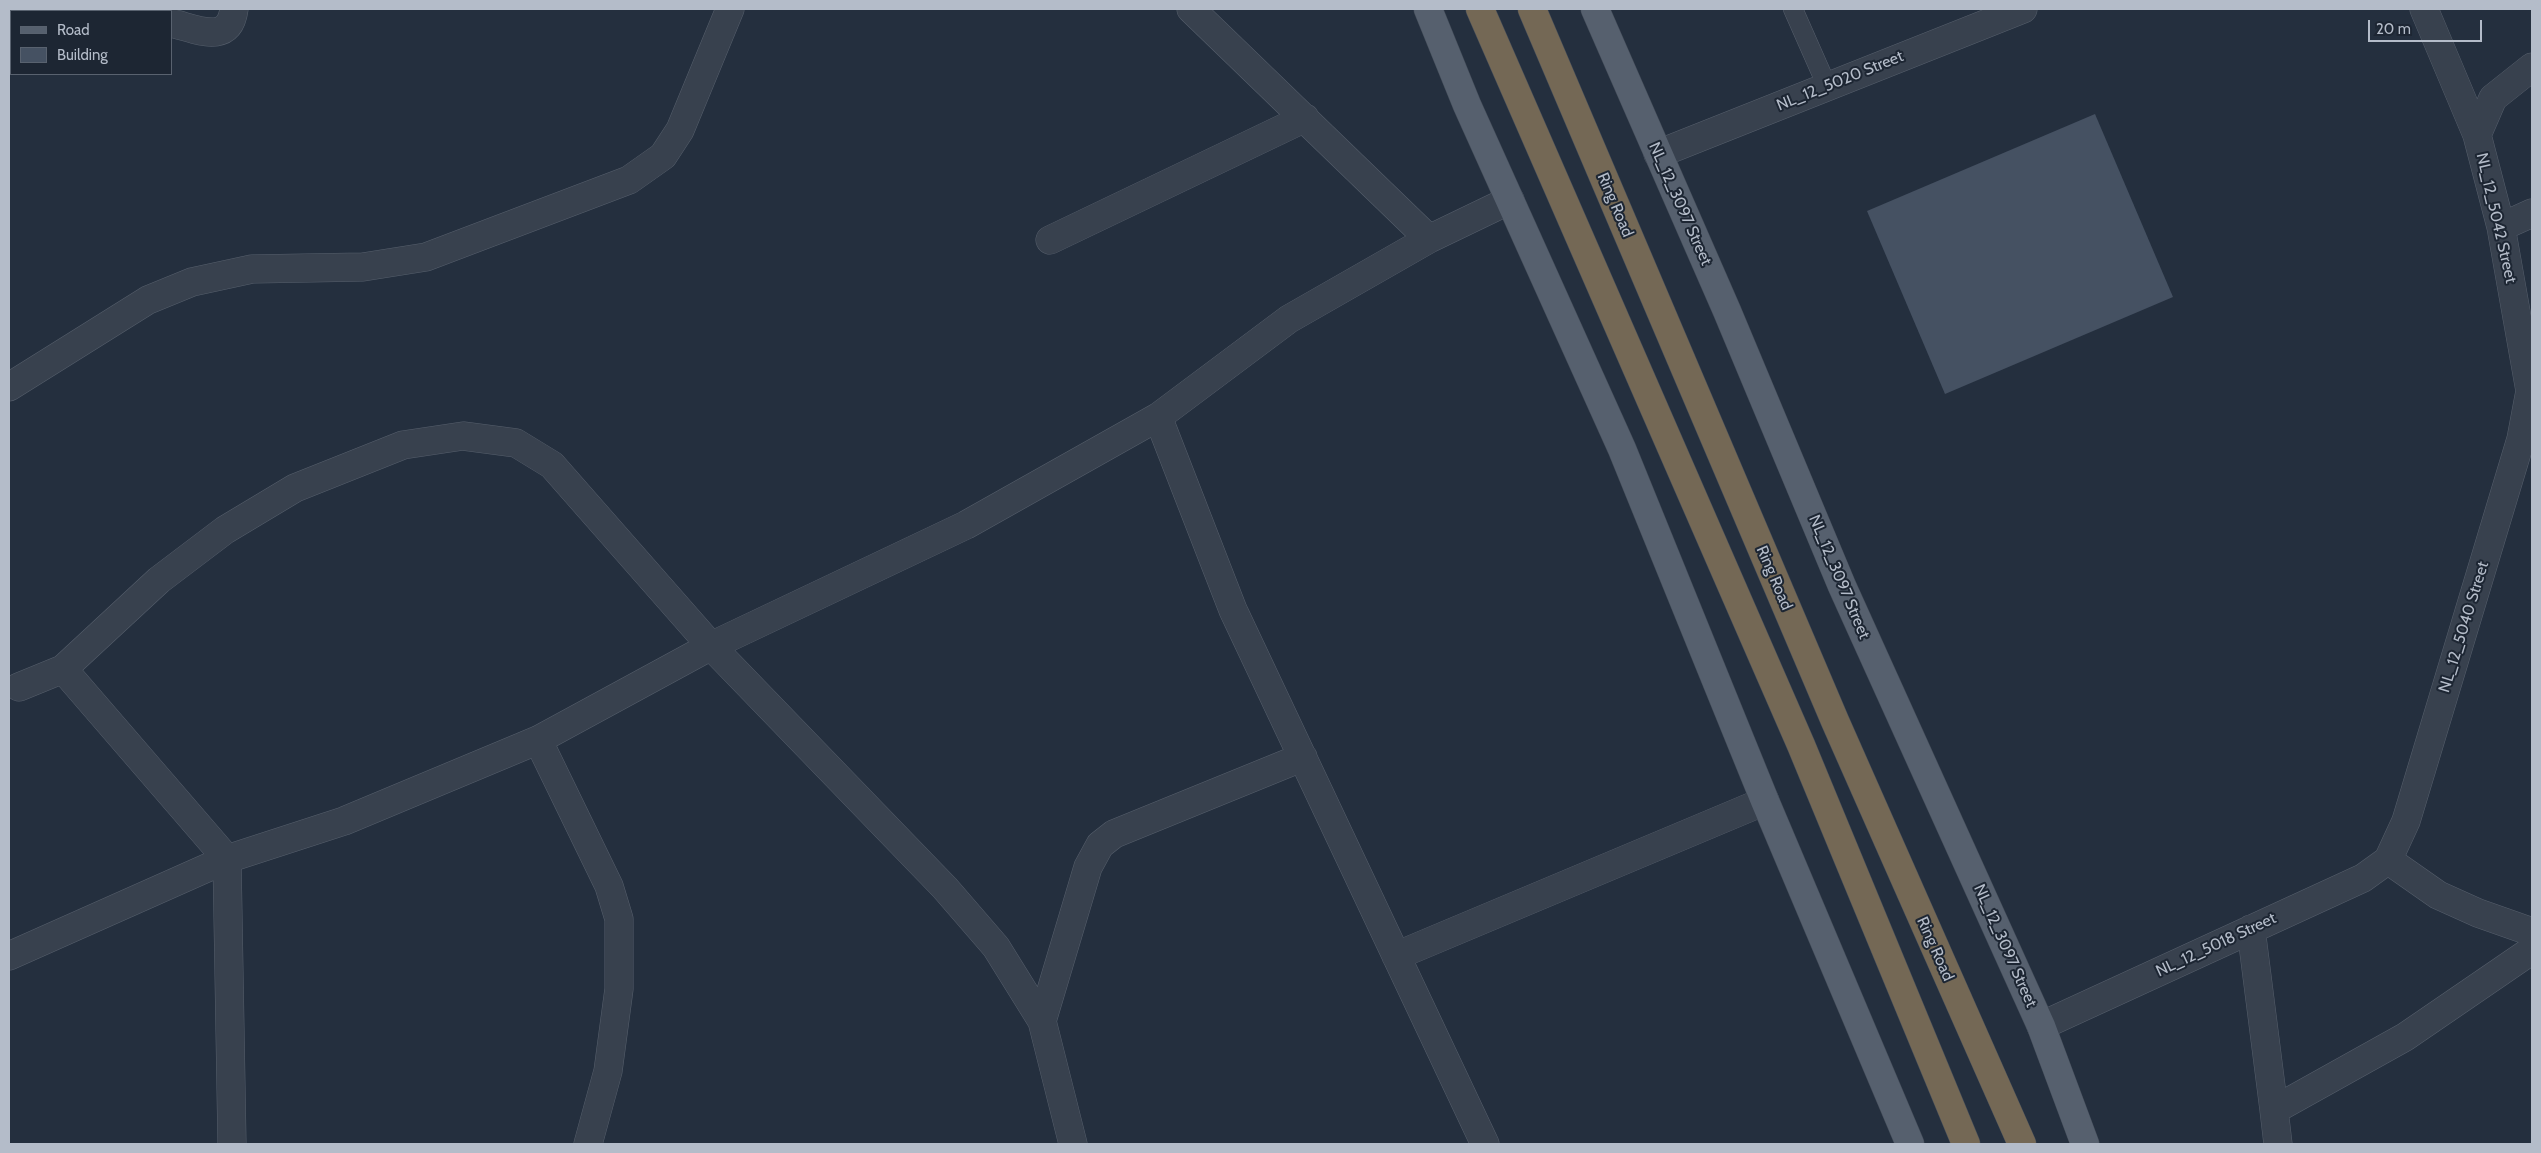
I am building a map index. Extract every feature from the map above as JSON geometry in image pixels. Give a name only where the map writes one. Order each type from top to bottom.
[{"type":"highway","points":[[1480,9],[1801,745],[1966,1144]]},
{"type":"highway","name":"Ring Road","points":[[1532,9],[1835,721],[2022,1144]]},
{"type":"main road","points":[[1428,9],[1467,105],[1622,449],[1765,801],[1910,1144]]},
{"type":"main road","name":"NL_12_3097 Street","points":[[1595,9],[1727,311],[1842,586],[2041,1026],[2085,1144]]},
{"type":"street","points":[[172,24],[210,32],[223,32],[232,22],[234,9]]},
{"type":"street","points":[[9,387],[148,300],[192,282],[252,269],[363,267],[426,257],[628,180],[664,156],[680,130],[730,9]]},
{"type":"street","points":[[1192,9],[1429,239]]},
{"type":"street","name":"NL_12_5020 Street","points":[[1658,154],[2023,9]]},
{"type":"street","points":[[2424,9],[2477,135]]},
{"type":"street","name":"NL_12_5042 Street","points":[[2531,390],[2501,227],[2477,135],[2493,98],[2532,68]]},
{"type":"street","points":[[1050,240],[1305,118]]},
{"type":"street","points":[[9,956],[227,859],[344,821],[538,740],[711,646],[966,525],[1158,417],[1289,319],[1429,239],[1510,200]]},
{"type":"street","points":[[2501,227],[2532,213]]},
{"type":"street","name":"NL_12_5040 Street","points":[[2388,860],[2406,821],[2521,439],[2531,390]]},
{"type":"street","points":[[1158,417],[1233,610],[1485,1144]]},
{"type":"street","points":[[19,688],[63,669],[159,580],[225,530],[295,488],[403,445],[463,436],[516,443],[552,465],[711,646],[945,888],[996,947],[1042,1022],[1073,1144]]},
{"type":"street","points":[[63,669],[227,859],[232,1144]]},
{"type":"street","points":[[538,740],[609,886],[619,920],[619,989],[608,1071],[588,1144]]},
{"type":"street","points":[[1042,1022],[1088,867],[1100,845],[1114,834],[1303,757]]},
{"type":"street","points":[[1396,956],[1765,801]]},
{"type":"street","points":[[2388,860],[2438,895],[2478,913],[2532,932]]},
{"type":"street","name":"NL_12_5018 Street","points":[[2041,1026],[2363,878],[2388,860]]},
{"type":"street","points":[[2251,929],[2278,1144]]},
{"type":"street","points":[[2274,1110],[2405,1037],[2532,950]]},
{"type":"lane","points":[[1793,9],[1827,86]]},
{"type":"building","points":[[2095,114],[2173,297],[1945,394],[1867,211]]}]
